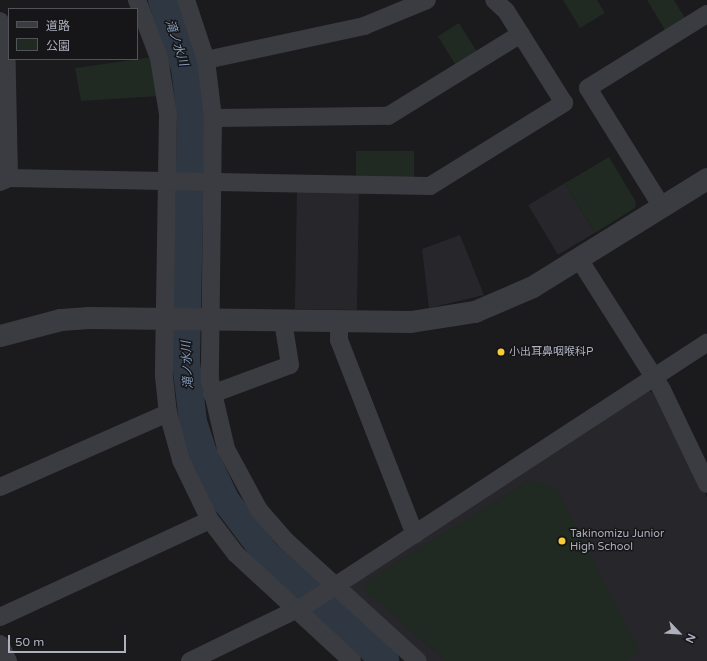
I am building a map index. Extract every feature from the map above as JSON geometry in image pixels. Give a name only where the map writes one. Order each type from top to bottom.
[{"type":"street","points":[[137,0],[152,33],[164,79],[168,114],[189,181],[187,320],[168,413],[181,460],[210,520],[236,554],[296,612],[352,661]]},
{"type":"street","points":[[186,0],[206,60],[213,118],[189,181],[187,320],[212,394],[226,448],[259,510],[323,594],[418,661]]},
{"type":"street","points":[[206,60],[364,26],[427,0]]},
{"type":"street","points":[[2,30],[4,180],[189,181],[430,186],[564,103],[506,11],[494,0]]},
{"type":"street","points":[[662,207],[588,88],[707,14]]},
{"type":"street","points":[[213,118],[388,116],[521,34]]},
{"type":"street","points":[[0,336],[61,320],[411,322],[475,312],[533,287],[707,179]]},
{"type":"street","points":[[579,259],[655,379],[706,480]]},
{"type":"street","points":[[212,394],[290,365],[283,322]]},
{"type":"street","points":[[339,322],[340,340],[416,535]]},
{"type":"street","points":[[190,661],[296,612],[707,344]]},
{"type":"street","points":[[0,487],[168,413]]},
{"type":"street","points":[[0,617],[210,520]]},
{"type":"street","points":[[0,644],[8,661]]},
{"type":"shaded area","points":[[565,183],[595,233],[558,255],[528,205]]},
{"type":"shaded area","points":[[297,189],[359,190],[357,310],[295,309]]},
{"type":"shaded area","points":[[460,235],[484,295],[429,308],[422,249]]},
{"type":"shaded area","name":"Takinomizu Junior High School","points":[[646,390],[655,393],[707,497],[707,661],[426,661],[352,595],[350,585]]},
{"type":"green space","points":[[563,0],[597,0],[605,13],[580,28]]},
{"type":"green space","points":[[647,0],[674,0],[686,20],[666,32]]},
{"type":"green space","points":[[459,23],[478,54],[457,67],[438,36]]},
{"type":"green space","points":[[153,57],[160,96],[81,101],[75,68]]},
{"type":"green space","points":[[356,151],[414,151],[414,180],[356,180]]},
{"type":"green space","points":[[609,157],[636,202],[635,208],[595,233],[565,183]]},
{"type":"green space","points":[[529,480],[556,488],[640,652],[623,661],[445,661],[366,591],[365,582]]},
{"type":"waterway","name":"滝ノ水川","points":[[162,0],[185,68],[191,117],[186,362],[193,422],[204,455],[226,501],[267,555],[385,661]]},
{"type":"place","name":"小出耳鼻咽喉科P","points":[[501,352]]},
{"type":"place","name":"Takinomizu Junior High School","points":[[562,541]]}]
